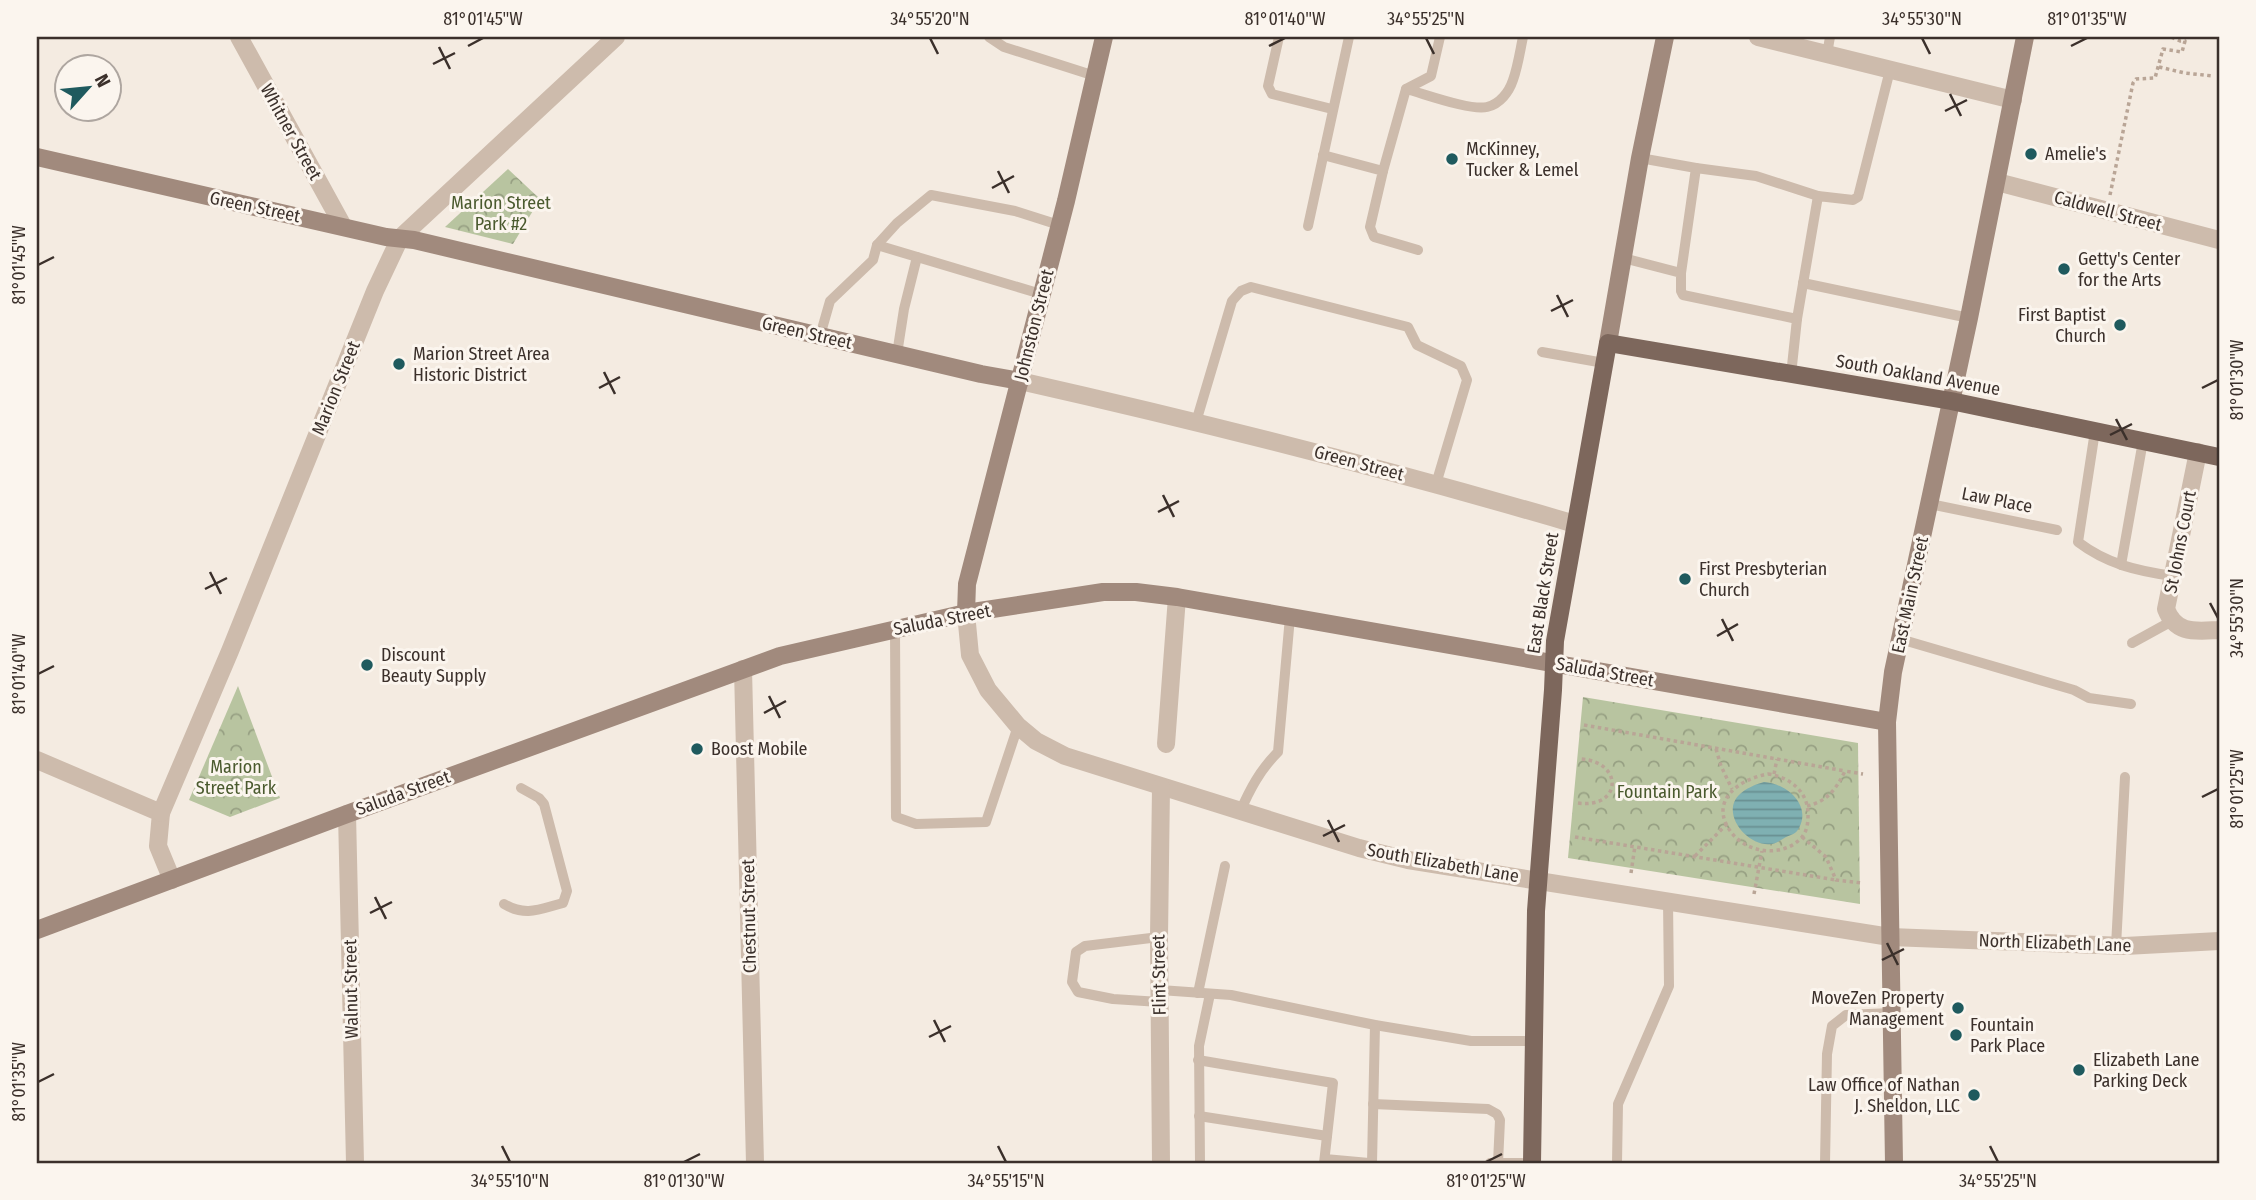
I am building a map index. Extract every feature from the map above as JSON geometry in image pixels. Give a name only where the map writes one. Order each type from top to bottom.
[{"type":"main road","name":"East Black Street","points":[[1532,1163],[1536,911],[1553,662],[1608,343]]},
{"type":"main road","name":"South Oakland Avenue","points":[[1608,343],[1951,401],[2219,457]]},
{"type":"street","name":"Whitner Street","points":[[239,37],[343,226]]},
{"type":"street","name":"Marion Street","points":[[160,813],[230,651],[375,292],[400,238],[616,37]]},
{"type":"street","name":"Johnston Street","points":[[966,613],[967,583],[1020,381],[1104,37]]},
{"type":"street","name":"East Black Street","points":[[1608,343],[1640,158],[1665,37]]},
{"type":"street","points":[[1758,37],[1829,45],[1890,70],[2013,100]]},
{"type":"street","name":"East Main Street","points":[[1894,1163],[1886,722],[1900,639],[1969,318],[2025,37]]},
{"type":"street","name":"Green Street","points":[[37,157],[1196,422],[1436,484],[1575,524]]},
{"type":"street","name":"Caldwell Street","points":[[1997,182],[2219,240]]},
{"type":"street","name":"St Johns Court","points":[[2172,621],[2166,609],[2198,452]]},
{"type":"street","name":"Saluda Street","points":[[37,930],[780,656],[966,613],[1103,592],[1136,592],[1177,597],[1886,722]]},
{"type":"street","points":[[1166,744],[1177,597]]},
{"type":"street","name":"South Elizabeth Lane","points":[[966,613],[967,643],[974,664],[988,690],[1018,726],[1036,741],[1065,756],[1240,812],[1408,860],[1890,937]]},
{"type":"street","points":[[2172,621],[2186,631],[2219,630]]},
{"type":"street","name":"Chestnut Street","points":[[743,669],[755,1163]]},
{"type":"street","points":[[37,760],[160,813],[158,846],[172,880]]},
{"type":"street","name":"Flint Street","points":[[1161,787],[1161,1163]]},
{"type":"street","name":"Walnut Street","points":[[347,814],[355,1163]]},
{"type":"street","name":"North Elizabeth Lane","points":[[1890,937],[2116,946],[2219,941]]},
{"type":"lane","points":[[989,37],[1004,47],[1095,76]]},
{"type":"lane","points":[[1279,37],[1268,86],[1272,94],[1332,109]]},
{"type":"lane","points":[[1308,226],[1349,37]]},
{"type":"lane","points":[[1419,250],[1374,237],[1370,227],[1406,89],[1431,76],[1440,37]]},
{"type":"lane","points":[[1406,89],[1474,107],[1487,107],[1505,96],[1513,80],[1523,37]]},
{"type":"lane","points":[[1640,158],[1756,176],[1818,195],[1853,200],[1858,197],[1890,70]]},
{"type":"lane","points":[[1323,155],[1383,171]]},
{"type":"lane","points":[[1696,168],[1681,274],[1683,295],[1797,319]]},
{"type":"lane","points":[[820,336],[830,301],[873,260],[877,246],[897,223],[932,195],[1014,212],[1059,225]]},
{"type":"lane","points":[[1791,374],[1797,319],[1818,195]]},
{"type":"lane","points":[[877,246],[1041,294]]},
{"type":"lane","points":[[897,354],[904,309],[917,257]]},
{"type":"lane","points":[[1623,258],[1681,274]]},
{"type":"lane","points":[[1803,284],[1969,318]]},
{"type":"lane","points":[[1196,422],[1232,300],[1241,291],[1251,287],[1408,327],[1417,345],[1461,366],[1467,380],[1436,484]]},
{"type":"lane","points":[[1542,352],[1604,363]]},
{"type":"lane","points":[[2095,431],[2078,542],[2097,556],[2121,565],[2173,576]]},
{"type":"lane","points":[[2121,565],[2143,441]]},
{"type":"lane","name":"Law Place","points":[[1930,504],[2057,530]]},
{"type":"lane","points":[[1240,812],[1260,772],[1278,752],[1290,617]]},
{"type":"lane","points":[[2132,643],[2172,621]]},
{"type":"lane","points":[[895,629],[897,817],[916,824],[986,822],[1018,726]]},
{"type":"lane","points":[[1900,639],[2074,690],[2089,698],[2131,704]]},
{"type":"lane","points":[[2116,946],[2125,777]]},
{"type":"lane","points":[[504,904],[521,912],[532,911],[563,903],[567,897],[544,804],[539,798],[521,789]]},
{"type":"lane","points":[[1198,993],[1225,866]]},
{"type":"lane","points":[[1617,1163],[1618,1104],[1669,986],[1668,901]]},
{"type":"lane","points":[[1159,937],[1085,946],[1076,952],[1072,982],[1078,992],[1113,999],[1198,993],[1231,995],[1375,1025],[1471,1041],[1535,1041]]},
{"type":"lane","points":[[1200,1163],[1198,1060],[1210,994]]},
{"type":"lane","points":[[1825,1163],[1827,1055],[1832,1026],[1846,1015],[1891,1013]]},
{"type":"lane","points":[[1198,1060],[1333,1083],[1324,1161],[1370,1163],[1375,1025]]},
{"type":"lane","points":[[1373,1104],[1488,1109],[1497,1114],[1500,1120],[1498,1163]]},
{"type":"lane","points":[[1199,1116],[1327,1136]]},
{"type":"lane","points":[[1490,1163],[1522,1163]]},
{"type":"path","points":[[2107,211],[2133,83],[2136,79],[2155,78],[2163,48],[2182,52],[2185,41],[2171,37]]},
{"type":"path","points":[[2159,66],[2185,73],[2213,76]]},
{"type":"path","points":[[1584,725],[1863,774]]},
{"type":"path","points":[[1716,748],[1732,789]]},
{"type":"path","points":[[1578,803],[1592,805],[1603,800],[1612,783],[1602,764],[1581,759]]},
{"type":"path","points":[[1774,775],[1777,759]]},
{"type":"path","points":[[1807,806],[1827,799],[1845,771]]},
{"type":"path","points":[[1774,775],[1788,779],[1797,787],[1807,806],[1808,821],[1802,837],[1781,849],[1762,851],[1736,839],[1727,824],[1724,808],[1732,789],[1756,776],[1774,775]]},
{"type":"path","points":[[1695,856],[1727,824]]},
{"type":"path","points":[[1575,837],[1863,883]]},
{"type":"path","points":[[1802,837],[1826,857],[1836,880]]},
{"type":"path","points":[[1631,873],[1635,846]]},
{"type":"path","points":[[1754,894],[1762,851]]},
{"type":"green space","name":"Marion Street Park #2","points":[[508,169],[540,199],[513,244],[445,227]]},
{"type":"green space","name":"Marion Street Park","points":[[238,686],[280,798],[230,817],[189,800]]},
{"type":"green space","name":"Fountain Park","points":[[1583,697],[1858,743],[1860,904],[1568,858]]},
{"type":"water","points":[[1764,782],[1788,791],[1799,803],[1802,811],[1802,819],[1796,832],[1772,844],[1754,841],[1746,835],[1739,828],[1733,810],[1734,802],[1740,794]]},
{"type":"place","name":"Amelie's","points":[[2031,154]]},
{"type":"place","name":"McKinney, Tucker & Lemel","points":[[1452,159]]},
{"type":"place","name":"Getty's Center for the Arts","points":[[2064,269]]},
{"type":"place","name":"First Baptist Church","points":[[2120,325]]},
{"type":"place","name":"Marion Street Area Historic District","points":[[399,364]]},
{"type":"place","name":"First Presbyterian Church","points":[[1685,579]]},
{"type":"place","name":"Discount Beauty Supply","points":[[367,665]]},
{"type":"place","name":"Boost Mobile","points":[[697,749]]},
{"type":"place","name":"MoveZen Property Management","points":[[1958,1008]]},
{"type":"place","name":"Fountain Park Place","points":[[1956,1035]]},
{"type":"place","name":"Elizabeth Lane Parking Deck","points":[[2079,1070]]},
{"type":"place","name":"Law Office of Nathan J. Sheldon, LLC","points":[[1974,1095]]}]
